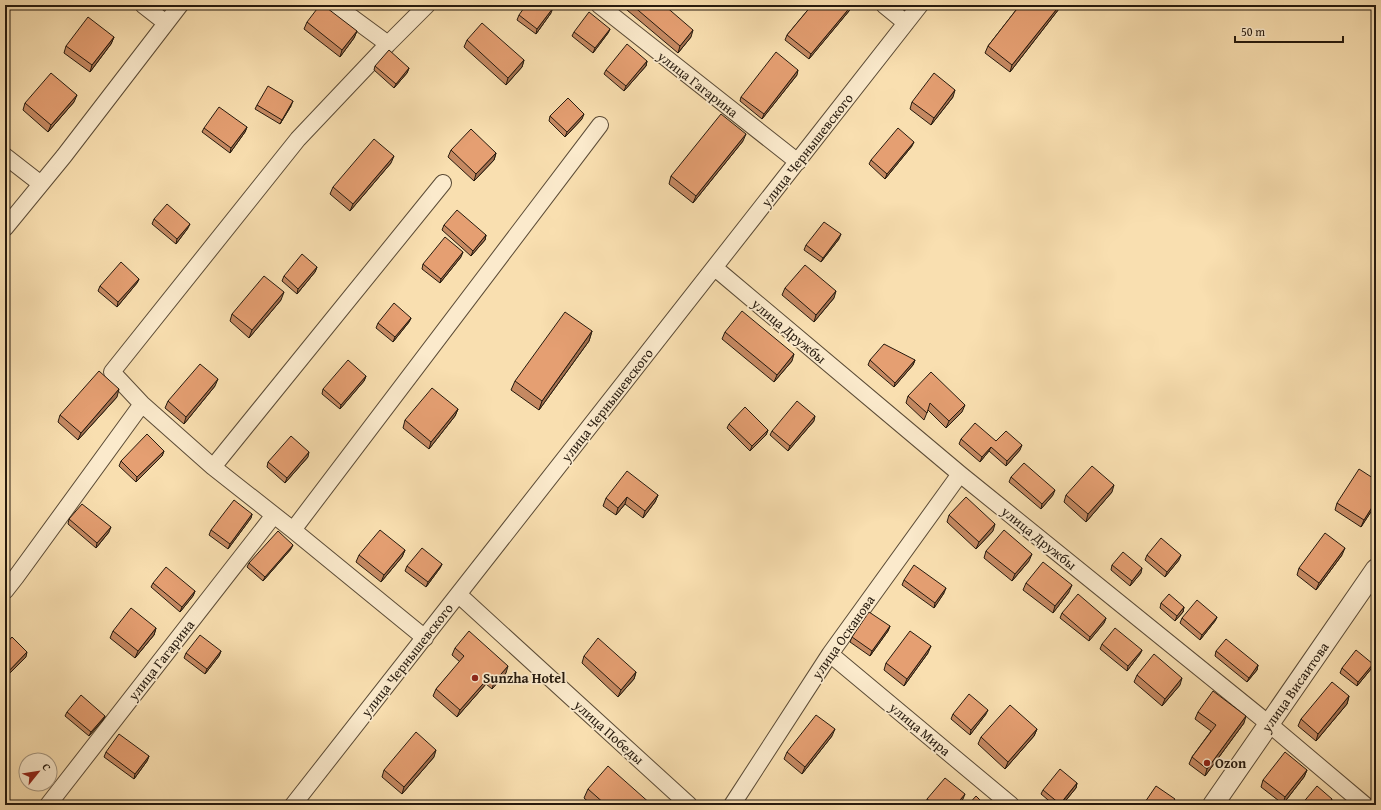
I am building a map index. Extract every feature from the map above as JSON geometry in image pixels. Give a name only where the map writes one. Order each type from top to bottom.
[{"type":"street","points":[[143,5],[166,23]]},
{"type":"street","points":[[5,228],[64,156],[180,5]]},
{"type":"street","points":[[335,5],[388,44]]},
{"type":"street","points":[[425,638],[213,467],[142,404],[112,372],[298,139],[427,5]]},
{"type":"street","name":"улица Гагарина","points":[[599,5],[798,162]]},
{"type":"street","points":[[884,5],[906,23]]},
{"type":"street","name":"улица Чернышевского","points":[[293,805],[920,5]]},
{"type":"street","points":[[293,530],[600,125]]},
{"type":"street","points":[[5,156],[41,184]]},
{"type":"street","points":[[213,467],[442,184]]},
{"type":"street","name":"улица Дружбы","points":[[714,268],[960,474],[1269,724],[1365,805]]},
{"type":"street","points":[[5,591],[142,404]]},
{"type":"street","name":"улица Осканова","points":[[732,805],[830,654],[960,474]]},
{"type":"street","name":"улица Гагарина","points":[[48,805],[274,515]]},
{"type":"street","name":"улица Висаитова","points":[[1213,805],[1376,570]]},
{"type":"street","name":"улица Победы","points":[[458,595],[688,805]]},
{"type":"street","name":"улица Мира","points":[[830,654],[1011,805]]},
{"type":"building","points":[[320,5],[323,5],[357,31],[342,50],[307,22]]},
{"type":"building","points":[[526,5],[548,5],[553,8],[537,29],[519,15]]},
{"type":"building","points":[[632,5],[664,5],[693,30],[680,46]]},
{"type":"building","points":[[812,5],[852,5],[811,54],[787,35]]},
{"type":"building","points":[[1020,5],[1060,5],[1012,65],[988,46]]},
{"type":"building","points":[[589,12],[610,29],[595,48],[574,32]]},
{"type":"building","points":[[88,17],[114,37],[92,65],[66,46]]},
{"type":"building","points":[[482,23],[524,60],[508,78],[467,40]]},
{"type":"building","points":[[627,44],[647,61],[626,86],[606,70]]},
{"type":"building","points":[[389,50],[409,68],[396,84],[375,66]]},
{"type":"building","points":[[776,52],[798,70],[764,114],[741,97]]},
{"type":"building","points":[[51,73],[77,95],[51,125],[25,103]]},
{"type":"building","points":[[934,73],[955,90],[934,118],[912,102]]},
{"type":"building","points":[[268,86],[293,101],[282,120],[257,105]]},
{"type":"building","points":[[568,98],[584,114],[567,132],[550,116]]},
{"type":"building","points":[[219,107],[247,127],[231,148],[204,128]]},
{"type":"building","points":[[721,114],[746,134],[696,196],[671,176]]},
{"type":"building","points":[[898,128],[914,142],[887,174],[871,160]]},
{"type":"building","points":[[471,129],[496,153],[476,174],[451,150]]},
{"type":"building","points":[[374,139],[394,156],[353,204],[333,187]]},
{"type":"building","points":[[167,204],[190,224],[177,239],[154,219]]},
{"type":"building","points":[[457,210],[486,235],[473,251],[444,225]]},
{"type":"building","points":[[824,222],[841,234],[823,258],[806,245]]},
{"type":"building","points":[[445,237],[463,252],[441,279],[423,264]]},
{"type":"building","points":[[302,254],[317,267],[298,289],[284,276]]},
{"type":"building","points":[[121,262],[139,279],[118,302],[100,286]]},
{"type":"building","points":[[805,265],[836,291],[816,315],[785,288]]},
{"type":"building","points":[[264,276],[284,292],[252,330],[232,314]]},
{"type":"building","points":[[394,303],[411,318],[395,337],[378,323]]},
{"type":"building","points":[[742,311],[794,354],[777,375],[725,332]]},
{"type":"building","points":[[565,312],[592,331],[542,401],[515,381]]},
{"type":"building","points":[[884,344],[915,360],[895,383],[870,360]]},
{"type":"building","points":[[348,360],[366,376],[341,405],[323,389]]},
{"type":"building","points":[[200,364],[218,379],[186,417],[168,401]]},
{"type":"building","points":[[99,371],[119,389],[81,433],[60,415]]},
{"type":"building","points":[[931,372],[965,405],[949,421],[930,403],[927,413],[908,396]]},
{"type":"building","points":[[432,388],[458,409],[431,442],[405,420]]},
{"type":"building","points":[[797,401],[815,416],[790,446],[772,431]]},
{"type":"building","points":[[745,407],[768,430],[752,446],[729,424]]},
{"type":"building","points":[[975,423],[996,441],[1006,431],[1022,445],[1007,461],[991,447],[982,457],[961,439]]},
{"type":"building","points":[[147,434],[164,451],[137,477],[121,461]]},
{"type":"building","points":[[291,436],[309,452],[287,478],[268,462]]},
{"type":"building","points":[[1024,463],[1055,490],[1042,504],[1011,477]]},
{"type":"building","points":[[1092,466],[1114,485],[1088,514],[1066,495]]},
{"type":"building","points":[[1359,469],[1376,480],[1376,501],[1364,520],[1337,503]]},
{"type":"building","points":[[627,471],[658,495],[645,511],[627,497],[618,508],[606,498]]},
{"type":"building","points":[[966,497],[995,524],[979,542],[949,515]]},
{"type":"building","points":[[234,500],[252,514],[230,544],[211,530]]},
{"type":"building","points":[[82,504],[111,527],[97,543],[69,519]]},
{"type":"building","points":[[380,530],[405,550],[384,575],[359,555]]},
{"type":"building","points":[[1004,530],[1032,554],[1015,574],[986,551]]},
{"type":"building","points":[[278,531],[293,545],[265,577],[249,563]]},
{"type":"building","points":[[1325,533],[1345,548],[1319,583],[1299,568]]},
{"type":"building","points":[[1161,538],[1181,555],[1167,572],[1147,555]]},
{"type":"building","points":[[422,548],[442,564],[428,582],[407,566]]},
{"type":"building","points":[[1123,552],[1142,568],[1132,581],[1112,565]]},
{"type":"building","points":[[1043,562],[1072,585],[1055,606],[1026,583]]},
{"type":"building","points":[[914,565],[946,588],[935,603],[904,580]]},
{"type":"building","points":[[166,567],[195,591],[182,607],[153,583]]},
{"type":"building","points":[[1078,594],[1106,618],[1090,637],[1062,613]]},
{"type":"building","points":[[1169,594],[1184,607],[1177,616],[1161,603]]},
{"type":"building","points":[[1197,600],[1217,617],[1202,635],[1182,618]]},
{"type":"building","points":[[131,608],[156,628],[138,651],[113,631]]},
{"type":"building","points":[[869,612],[890,626],[872,651],[852,637]]},
{"type":"building","points":[[1115,628],[1142,650],[1128,666],[1102,644]]},
{"type":"building","name":"Sunzha Hotel","points":[[469,631],[508,666],[494,682],[489,677],[460,710],[436,689],[464,656],[455,648]]},
{"type":"building","points":[[910,631],[931,646],[907,679],[886,663]]},
{"type":"building","points":[[200,635],[221,651],[207,669],[186,653]]},
{"type":"building","points":[[12,637],[27,652],[5,675],[5,645]]},
{"type":"building","points":[[598,638],[636,672],[621,690],[584,656]]},
{"type":"building","points":[[1226,639],[1258,665],[1249,678],[1216,651]]},
{"type":"building","points":[[1356,650],[1373,664],[1358,682],[1342,668]]},
{"type":"building","points":[[1154,654],[1182,678],[1165,699],[1137,675]]},
{"type":"building","points":[[1332,682],[1349,696],[1318,734],[1301,719]]},
{"type":"building","points":[[1213,691],[1246,716],[1207,769],[1192,757],[1216,725],[1198,712]]},
{"type":"building","points":[[969,694],[988,710],[971,730],[953,714]]},
{"type":"building","points":[[81,695],[105,716],[91,732],[67,712]]},
{"type":"building","points":[[1010,705],[1037,729],[1008,762],[981,737]]},
{"type":"building","points":[[816,715],[835,729],[805,767],[787,752]]},
{"type":"building","points":[[416,732],[436,750],[404,787],[384,770]]},
{"type":"building","points":[[119,734],[149,756],[135,774],[106,752]]},
{"type":"building","points":[[1285,752],[1307,770],[1285,797],[1263,780]]},
{"type":"building","points":[[608,766],[652,805],[606,805],[588,789]]},
{"type":"building","points":[[1060,769],[1077,783],[1060,804],[1043,790]]},
{"type":"building","points":[[945,778],[965,794],[956,805],[935,805],[927,799]]},
{"type":"building","points":[[1156,786],[1175,799],[1171,805],[1143,805]]},
{"type":"building","points":[[1317,786],[1332,799],[1327,805],[1301,805]]},
{"type":"building","points":[[976,796],[985,805],[968,805]]},
{"type":"place","name":"Sunzha Hotel","points":[[475,678]]},
{"type":"place","name":"Ozon","points":[[1207,763]]}]
